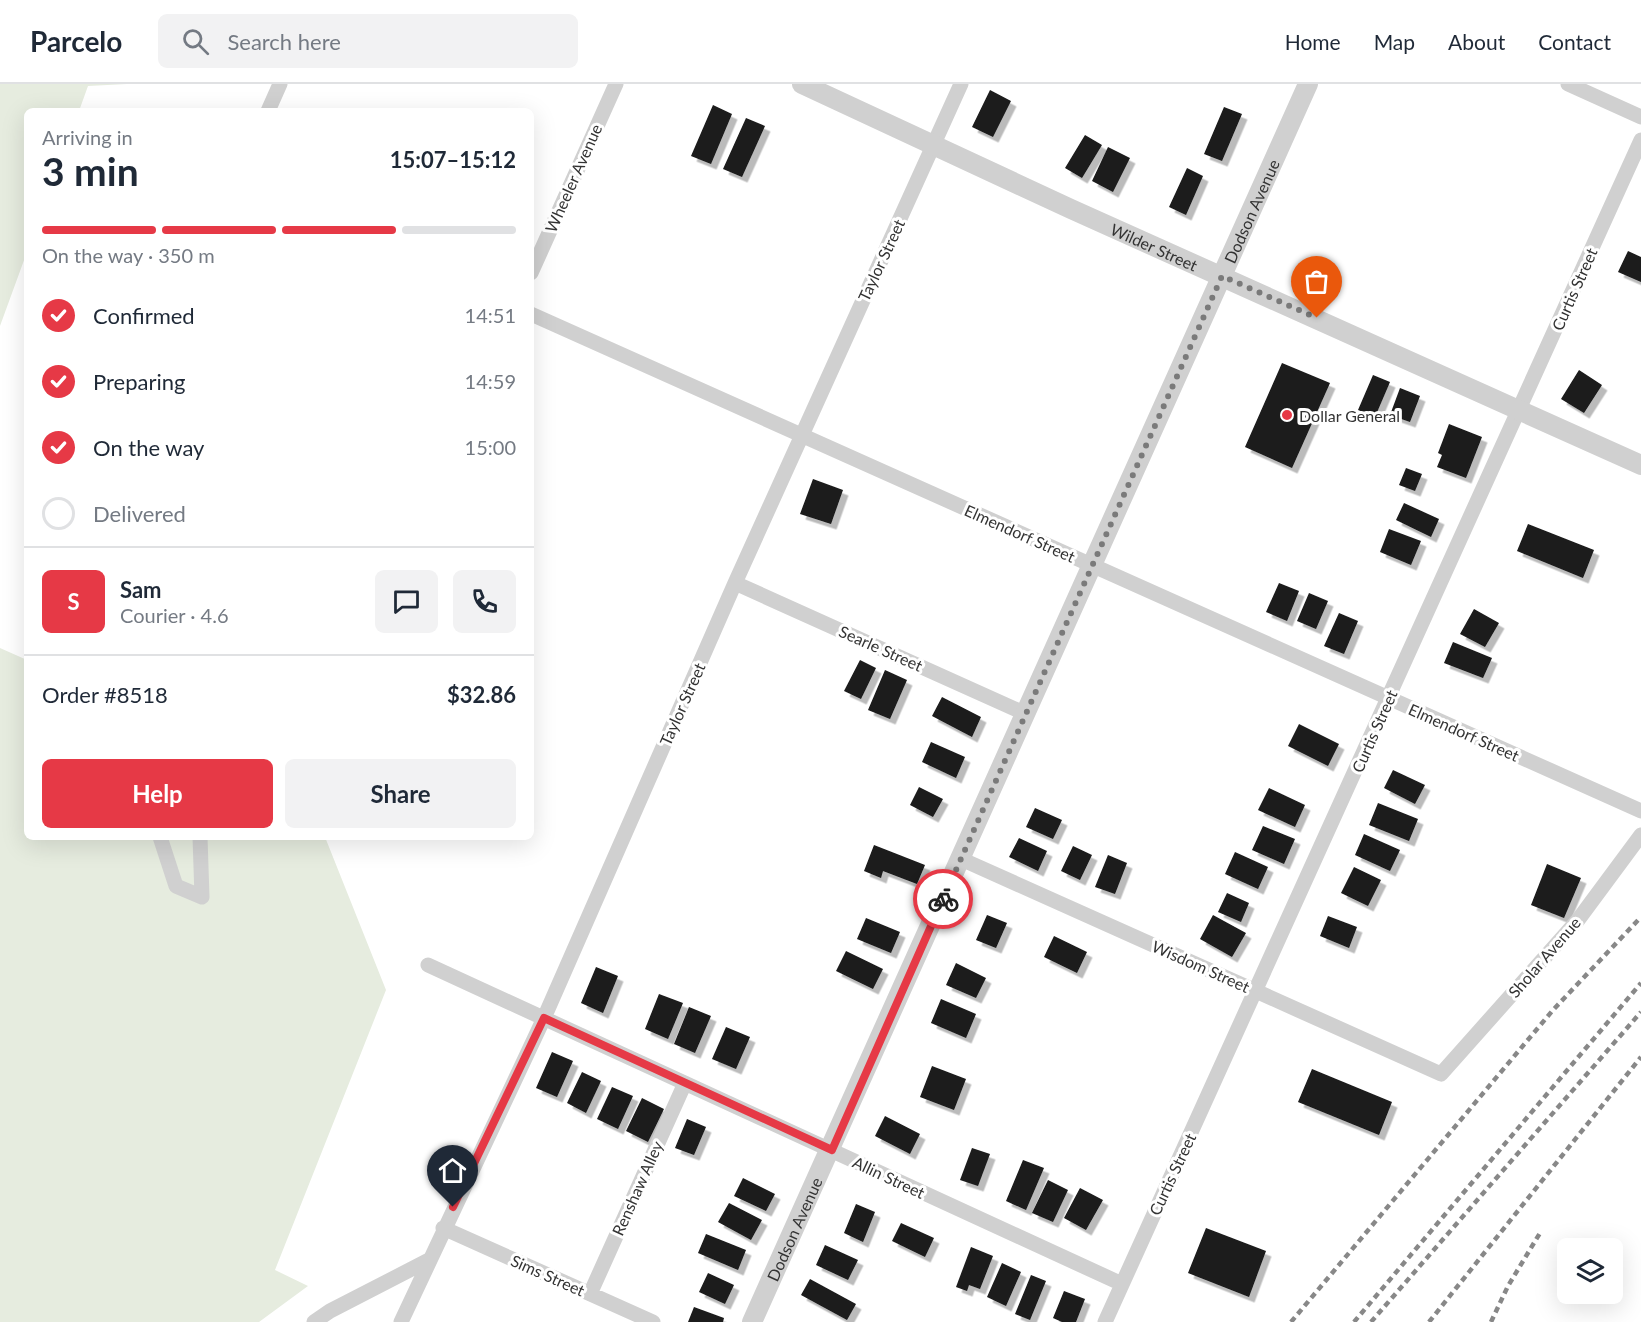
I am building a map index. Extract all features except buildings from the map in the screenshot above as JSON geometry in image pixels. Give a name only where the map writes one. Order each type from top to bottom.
[{"type":"street","points":[[269,108],[280,84]]},
{"type":"street","name":"Wheeler Avenue","points":[[534,266],[616,84]]},
{"type":"street","name":"Wilder Street","points":[[802,84],[1641,465]]},
{"type":"street","name":"Taylor Street","points":[[401,1322],[443,1228],[544,1018],[801,435],[961,84]]},
{"type":"street","name":"Dodson Avenue","points":[[752,1322],[832,1150],[1308,84]]},
{"type":"street","points":[[1568,84],[1641,117]]},
{"type":"street","name":"Curtis Street","points":[[1105,1322],[1641,140]]},
{"type":"street","name":"Elmendorf Street","points":[[534,315],[1641,811]]},
{"type":"street","name":"Searle Street","points":[[735,583],[1026,714]]},
{"type":"street","name":"Sholar Avenue","points":[[1441,1074],[1578,920],[1641,835]]},
{"type":"street","points":[[161,840],[176,886],[202,897],[200,840]]},
{"type":"street","name":"Wisdom Street","points":[[961,859],[1441,1074]]},
{"type":"street","name":"Allin Street","points":[[428,965],[1122,1284]]},
{"type":"street","name":"Renshaw Alley","points":[[590,1294],[685,1083]]},
{"type":"street","name":"Sims Street","points":[[443,1228],[653,1322]]},
{"type":"street","points":[[314,1322],[330,1311],[429,1260]]},
{"type":"shaded area","points":[[0,84],[127,84],[88,86],[80,108],[24,108],[24,260],[0,326]]},
{"type":"shaded area","points":[[0,648],[24,659],[24,840],[326,840],[386,990],[275,1270],[308,1286],[259,1322],[0,1322]]},
{"type":"railway","points":[[1291,1322],[1553,1010],[1641,917]]},
{"type":"railway","points":[[1354,1322],[1641,983]]},
{"type":"railway","points":[[1371,1322],[1641,1012]]},
{"type":"railway","points":[[1429,1322],[1641,1057]]},
{"type":"railway","points":[[1491,1322],[1508,1286],[1540,1233]]},
{"type":"way so far","points":[[943,899],[1222,276],[1317,318]]},
{"type":"place","name":"Dollar General","points":[[1287,415]]},
{"type":"route","points":[[453,1207],[544,1018],[832,1150],[943,899]]}]
